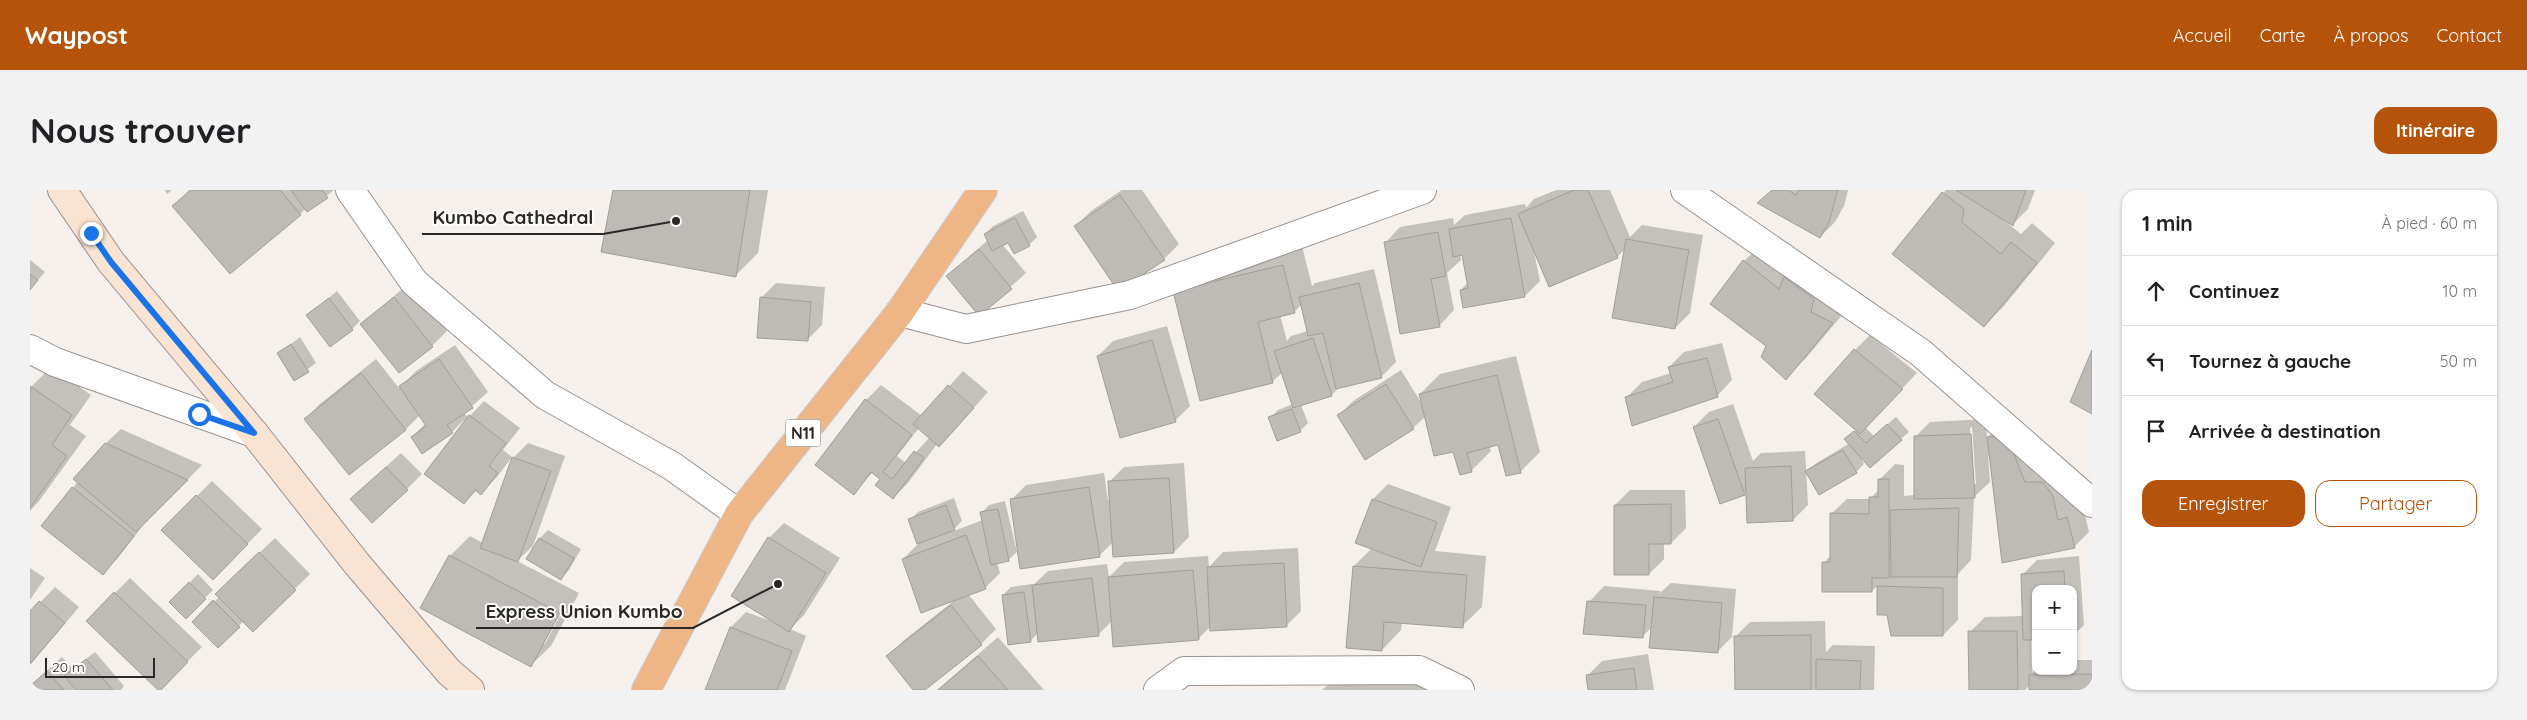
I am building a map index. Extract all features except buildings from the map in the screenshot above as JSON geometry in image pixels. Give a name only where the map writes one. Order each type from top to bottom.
[{"type":"highway","name":"N11","points":[[646,690],[739,514],[900,312],[983,190]]},
{"type":"main road","points":[[62,190],[111,262],[254,433],[356,564],[449,672],[470,690]]},
{"type":"street","points":[[350,190],[414,282],[545,395],[672,466],[739,514]]},
{"type":"street","points":[[900,312],[966,329],[1130,295],[1422,190]]},
{"type":"street","points":[[1686,190],[1921,353],[2092,503]]},
{"type":"street","points":[[30,349],[55,362],[254,433]]},
{"type":"street","points":[[1158,690],[1184,671],[1419,670],[1460,690]]},
{"type":"place","name":"Kumbo Cathedral","points":[[676,221]]},
{"type":"place","name":"Express Union Kumbo","points":[[778,584]]},
{"type":"route","points":[[91,233],[111,262],[254,433],[199,414]]}]
